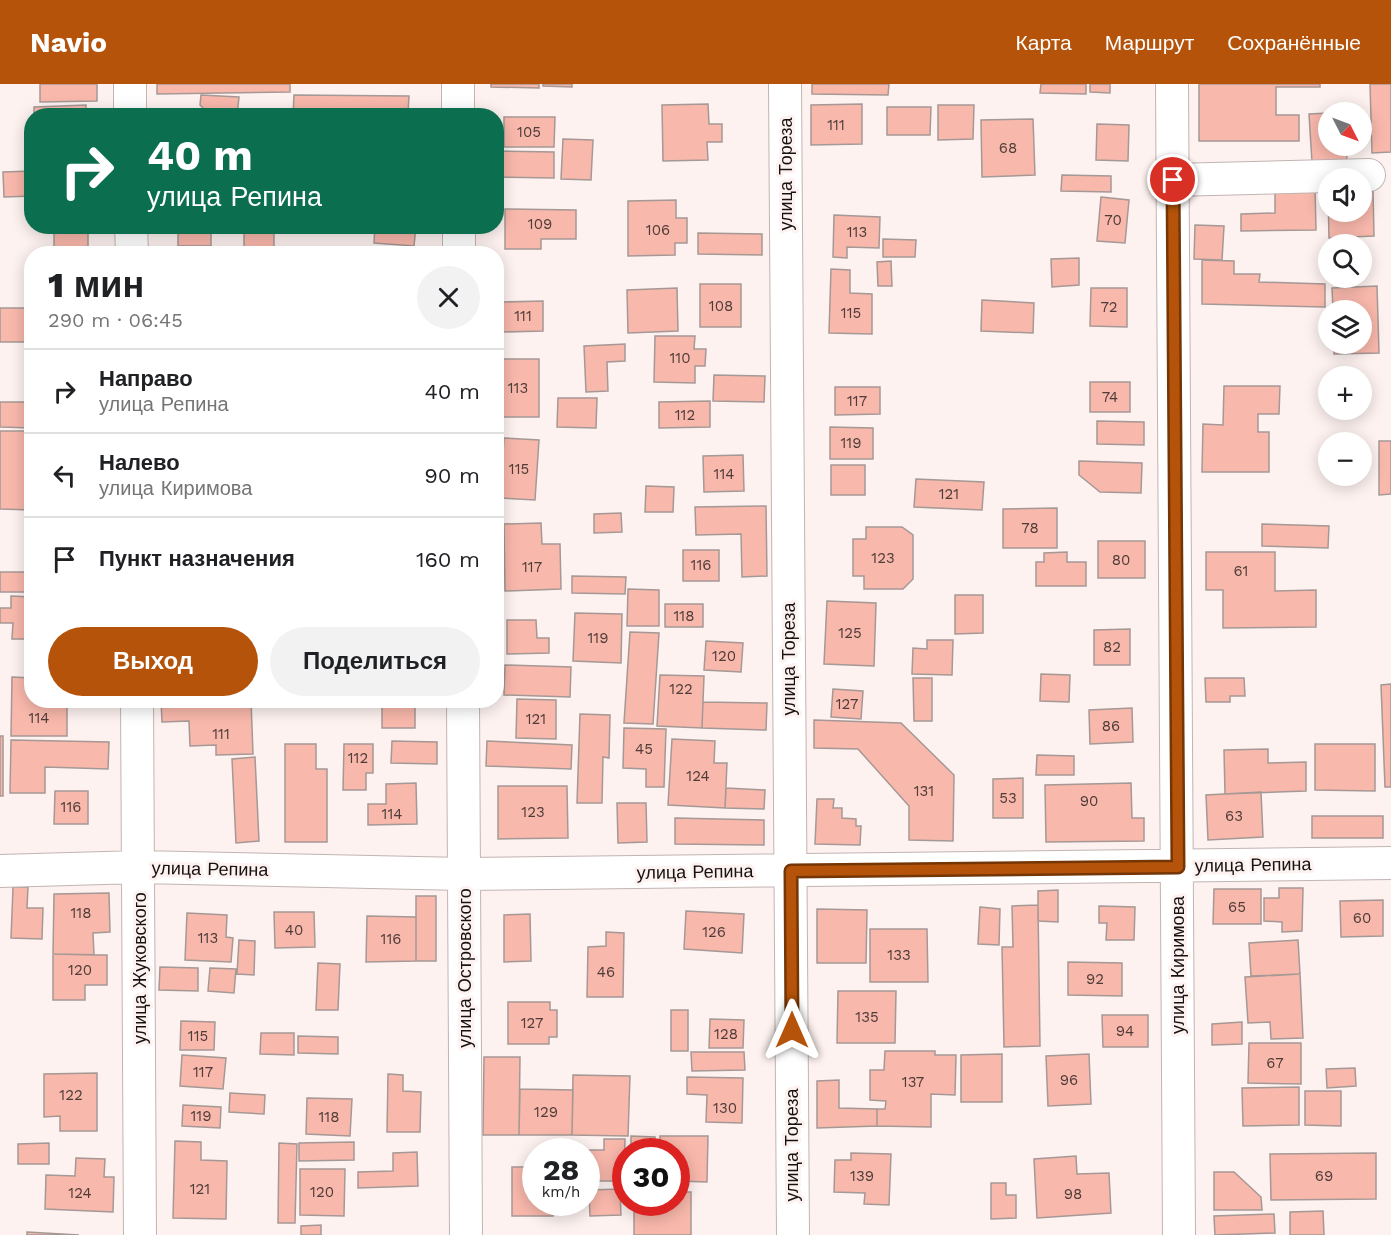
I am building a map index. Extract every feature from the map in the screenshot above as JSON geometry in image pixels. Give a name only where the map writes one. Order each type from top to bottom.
[{"type":"street","points":[[130,84],[130,108]]},
{"type":"street","points":[[458,84],[458,108]]},
{"type":"street","name":"улица Тореза","points":[[785,84],[793,1235]]},
{"type":"street","name":"улица Киримова","points":[[1172,84],[1179,1235]]},
{"type":"street","points":[[1173,180],[1318,176]]},
{"type":"street","name":"улица Жуковского","points":[[137,708],[140,1235]]},
{"type":"street","name":"улица Островского","points":[[463,708],[466,1235]]},
{"type":"street","name":"улица Репина","points":[[0,871],[139,867],[464,874],[1391,863]]},
{"type":"building","points":[[40,84],[97,84],[97,101],[40,102]]},
{"type":"building","points":[[157,84],[290,84],[290,92],[157,94]]},
{"type":"building","points":[[491,84],[539,84],[539,88],[491,87]]},
{"type":"building","points":[[543,84],[572,84],[572,87],[543,86]]},
{"type":"building","points":[[812,84],[889,84],[888,95],[812,94]]},
{"type":"building","points":[[1041,84],[1086,84],[1086,94],[1040,93]]},
{"type":"building","points":[[1090,84],[1110,84],[1110,93],[1090,92]]},
{"type":"building","points":[[1199,84],[1320,84],[1320,87],[1276,87],[1276,115],[1299,115],[1299,141],[1199,141]]},
{"type":"building","points":[[1370,84],[1391,84],[1391,152],[1372,153]]},
{"type":"building","points":[[201,95],[239,97],[238,108],[203,108],[200,105]]},
{"type":"building","points":[[294,95],[409,96],[408,108],[293,108]]},
{"type":"building","points":[[708,104],[709,124],[722,124],[722,142],[707,142],[708,160],[663,161],[662,105]]},
{"type":"building","points":[[862,104],[862,144],[811,145],[811,105]]},
{"type":"building","points":[[86,105],[86,108],[34,107]]},
{"type":"building","points":[[938,105],[974,105],[973,139],[938,140]]},
{"type":"building","points":[[887,107],[931,107],[930,135],[887,135]]},
{"type":"building","points":[[1309,114],[1318,114],[1318,156],[1347,156],[1347,160],[1312,162]]},
{"type":"building","points":[[504,117],[555,117],[554,147],[504,147]]},
{"type":"building","points":[[1033,119],[1035,175],[982,177],[981,120]]},
{"type":"building","points":[[1097,124],[1129,125],[1128,161],[1096,160]]},
{"type":"building","points":[[563,139],[593,140],[591,180],[561,179]]},
{"type":"building","points":[[504,151],[554,152],[554,178],[504,177]]},
{"type":"building","points":[[24,171],[24,196],[4,197],[3,172]]},
{"type":"building","points":[[1062,175],[1111,176],[1111,192],[1061,191]]},
{"type":"building","points":[[1315,187],[1316,230],[1241,231],[1241,214],[1275,213],[1275,188]]},
{"type":"building","points":[[1372,191],[1374,236],[1372,234],[1329,234],[1329,222],[1372,222]]},
{"type":"building","points":[[1101,197],[1129,200],[1125,243],[1097,241]]},
{"type":"building","points":[[676,200],[676,218],[687,218],[687,243],[675,243],[675,255],[628,256],[628,201]]},
{"type":"building","points":[[505,209],[576,210],[576,239],[541,239],[541,249],[505,249]]},
{"type":"building","points":[[834,215],[880,217],[879,248],[847,247],[847,258],[833,257]]},
{"type":"building","points":[[1195,225],[1224,226],[1222,260],[1194,259]]},
{"type":"building","points":[[698,233],[762,234],[762,255],[698,254]]},
{"type":"building","points":[[54,234],[88,234],[88,246],[54,246]]},
{"type":"building","points":[[178,234],[211,234],[211,246],[178,246]]},
{"type":"building","points":[[244,234],[274,234],[274,246],[244,246]]},
{"type":"building","points":[[375,234],[415,234],[414,246],[374,243]]},
{"type":"building","points":[[883,239],[916,240],[915,257],[883,257]]},
{"type":"building","points":[[1079,258],[1079,285],[1052,287],[1051,259]]},
{"type":"building","points":[[1202,260],[1234,261],[1234,274],[1260,274],[1259,282],[1318,284],[1318,288],[1325,288],[1325,300],[1318,300],[1318,307],[1202,304]]},
{"type":"building","points":[[891,261],[892,286],[878,286],[877,262]]},
{"type":"building","points":[[831,269],[850,270],[850,293],[872,294],[872,334],[829,333]]},
{"type":"building","points":[[700,284],[741,284],[741,327],[700,327]]},
{"type":"building","points":[[1377,286],[1379,353],[1372,353],[1372,300],[1333,300],[1332,288]]},
{"type":"building","points":[[677,288],[678,331],[628,333],[627,290]]},
{"type":"building","points":[[1091,288],[1127,288],[1127,327],[1090,326]]},
{"type":"building","points":[[982,300],[1034,303],[1033,333],[981,331]]},
{"type":"building","points":[[543,301],[543,331],[504,332],[504,302]]},
{"type":"building","points":[[0,308],[24,308],[24,342],[0,342]]},
{"type":"building","points":[[655,336],[695,336],[694,349],[706,349],[705,366],[695,366],[695,383],[654,382]]},
{"type":"building","points":[[625,344],[625,361],[607,362],[608,391],[586,392],[584,346]]},
{"type":"building","points":[[504,359],[539,359],[539,417],[504,417]]},
{"type":"building","points":[[714,375],[765,376],[764,402],[713,401]]},
{"type":"building","points":[[1090,382],[1130,382],[1130,412],[1090,412]]},
{"type":"building","points":[[1224,386],[1280,386],[1279,414],[1258,414],[1258,432],[1269,432],[1269,472],[1202,472],[1203,424],[1223,425]]},
{"type":"building","points":[[835,387],[880,387],[880,414],[835,415]]},
{"type":"building","points":[[558,398],[597,398],[596,428],[557,427]]},
{"type":"building","points":[[710,401],[710,427],[659,428],[659,402]]},
{"type":"building","points":[[0,402],[24,402],[24,428],[0,427]]},
{"type":"building","points":[[1097,421],[1144,422],[1144,445],[1097,444]]},
{"type":"building","points":[[830,427],[873,428],[873,459],[830,459]]},
{"type":"building","points":[[0,431],[24,431],[24,510],[0,509]]},
{"type":"building","points":[[504,438],[539,440],[535,500],[504,498]]},
{"type":"building","points":[[1379,441],[1391,441],[1391,494],[1379,495]]},
{"type":"building","points":[[743,455],[744,491],[704,492],[703,456]]},
{"type":"building","points":[[1079,461],[1142,463],[1141,493],[1100,492],[1079,475]]},
{"type":"building","points":[[831,465],[865,465],[865,495],[831,495]]},
{"type":"building","points":[[916,479],[984,482],[982,510],[914,507]]},
{"type":"building","points":[[646,486],[674,487],[673,512],[645,512]]},
{"type":"building","points":[[766,506],[767,576],[742,577],[741,534],[696,535],[695,507]]},
{"type":"building","points":[[1057,508],[1057,548],[1003,548],[1003,509]]},
{"type":"building","points":[[621,513],[622,532],[594,533],[594,514]]},
{"type":"building","points":[[541,523],[542,544],[560,544],[561,589],[505,591],[504,524]]},
{"type":"building","points":[[1262,524],[1329,526],[1328,548],[1262,546]]},
{"type":"building","points":[[866,527],[902,527],[913,535],[913,579],[903,589],[864,589],[864,576],[853,576],[853,539],[866,539]]},
{"type":"building","points":[[1098,541],[1145,541],[1145,578],[1098,578]]},
{"type":"building","points":[[683,550],[719,550],[719,581],[683,581]]},
{"type":"building","points":[[1067,552],[1067,562],[1086,562],[1086,586],[1036,586],[1036,562],[1044,562],[1044,553]]},
{"type":"building","points":[[1206,552],[1275,552],[1275,591],[1316,590],[1316,627],[1223,628],[1223,590],[1206,590]]},
{"type":"building","points":[[0,572],[24,572],[24,592],[0,592]]},
{"type":"building","points":[[572,576],[626,577],[625,594],[572,593]]},
{"type":"building","points":[[628,589],[659,590],[659,626],[627,626]]},
{"type":"building","points":[[955,595],[983,595],[983,633],[955,634]]},
{"type":"building","points":[[11,596],[24,597],[24,639],[12,639],[13,623],[0,623],[0,608],[11,608]]},
{"type":"building","points":[[827,601],[876,603],[874,666],[824,664]]},
{"type":"building","points":[[665,604],[703,604],[703,627],[665,627]]},
{"type":"building","points":[[575,613],[622,614],[621,663],[573,661]]},
{"type":"building","points":[[507,620],[536,620],[537,638],[549,638],[549,653],[507,654]]},
{"type":"building","points":[[1130,629],[1130,665],[1094,665],[1094,630]]},
{"type":"building","points":[[630,632],[659,633],[653,724],[624,723]]},
{"type":"building","points":[[927,640],[953,640],[952,675],[912,674],[913,648],[927,649]]},
{"type":"building","points":[[706,641],[743,643],[741,672],[704,670]]},
{"type":"building","points":[[505,665],[571,667],[570,697],[504,695]]},
{"type":"building","points":[[1041,674],[1070,675],[1069,702],[1040,701]]},
{"type":"building","points":[[660,675],[704,676],[702,728],[657,726]]},
{"type":"building","points":[[12,677],[24,678],[24,708],[67,708],[67,736],[11,736]]},
{"type":"building","points":[[913,678],[932,678],[932,721],[914,721]]},
{"type":"building","points":[[1205,678],[1244,678],[1245,696],[1230,696],[1230,702],[1206,702]]},
{"type":"building","points":[[1391,684],[1391,787],[1385,787],[1381,685]]},
{"type":"building","points":[[833,689],[863,691],[861,719],[831,717]]},
{"type":"building","points":[[517,699],[556,700],[556,739],[516,738]]},
{"type":"building","points":[[703,702],[767,703],[766,730],[702,728]]},
{"type":"building","points":[[161,708],[251,708],[253,754],[216,755],[216,745],[190,746],[189,721],[162,722]]},
{"type":"building","points":[[382,708],[415,708],[415,728],[382,728]]},
{"type":"building","points":[[1132,708],[1133,742],[1090,744],[1089,710]]},
{"type":"building","points":[[580,714],[610,715],[609,758],[603,757],[602,803],[577,803]]},
{"type":"building","points":[[814,720],[901,723],[954,775],[953,841],[909,840],[909,806],[858,749],[814,748]]},
{"type":"building","points":[[624,728],[666,729],[664,787],[646,787],[646,769],[623,768]]},
{"type":"building","points":[[0,736],[3,736],[3,796],[0,796]]},
{"type":"building","points":[[672,739],[715,741],[714,763],[727,763],[725,808],[668,805]]},
{"type":"building","points":[[11,740],[109,742],[108,769],[45,767],[45,793],[10,793]]},
{"type":"building","points":[[392,741],[437,742],[437,764],[391,763]]},
{"type":"building","points":[[487,741],[572,745],[571,769],[486,766]]},
{"type":"building","points":[[285,744],[316,744],[316,769],[327,769],[327,842],[285,842]]},
{"type":"building","points":[[344,744],[373,744],[373,773],[366,773],[366,790],[343,790]]},
{"type":"building","points":[[1315,744],[1375,744],[1375,791],[1315,790]]},
{"type":"building","points":[[1268,749],[1268,763],[1306,762],[1306,791],[1225,794],[1224,750]]},
{"type":"building","points":[[1037,755],[1074,756],[1074,775],[1036,775]]},
{"type":"building","points":[[255,757],[259,841],[236,843],[232,759]]},
{"type":"building","points":[[1023,778],[1023,818],[993,818],[993,779]]},
{"type":"building","points":[[416,783],[417,824],[368,825],[368,804],[386,804],[386,784]]},
{"type":"building","points":[[1131,783],[1132,818],[1144,818],[1144,841],[1046,842],[1045,785]]},
{"type":"building","points":[[498,786],[567,786],[568,838],[498,839]]},
{"type":"building","points":[[726,788],[765,790],[764,809],[725,808]]},
{"type":"building","points":[[55,791],[88,791],[88,824],[54,824]]},
{"type":"building","points":[[1261,792],[1263,837],[1208,840],[1206,795]]},
{"type":"building","points":[[817,799],[834,799],[833,808],[842,808],[842,818],[856,819],[856,826],[861,826],[860,845],[815,844]]},
{"type":"building","points":[[617,803],[646,803],[647,842],[618,843]]},
{"type":"building","points":[[1312,816],[1383,816],[1383,838],[1312,838]]},
{"type":"building","points":[[675,818],[764,820],[764,845],[675,844]]},
{"type":"building","points":[[13,887],[28,887],[27,908],[43,908],[42,939],[11,938]]},
{"type":"building","points":[[1279,888],[1303,888],[1302,931],[1282,932],[1282,922],[1264,921],[1264,898],[1279,898]]},
{"type":"building","points":[[1214,889],[1261,889],[1261,924],[1213,924]]},
{"type":"building","points":[[1058,890],[1058,922],[1038,921],[1038,891]]},
{"type":"building","points":[[109,893],[110,932],[93,933],[94,955],[53,954],[54,894]]},
{"type":"building","points":[[416,896],[436,896],[436,961],[416,961]]},
{"type":"building","points":[[1383,900],[1383,936],[1341,937],[1340,901]]},
{"type":"building","points":[[1038,905],[1040,1046],[1004,1047],[1002,947],[1013,947],[1012,906]]},
{"type":"building","points":[[1099,906],[1135,907],[1134,940],[1106,940],[1107,923],[1099,923]]},
{"type":"building","points":[[980,907],[1000,909],[999,945],[978,944]]},
{"type":"building","points":[[817,909],[867,910],[866,963],[817,963]]},
{"type":"building","points":[[686,911],[744,914],[742,953],[684,949]]},
{"type":"building","points":[[274,912],[314,912],[315,947],[275,948]]},
{"type":"building","points":[[187,913],[227,915],[226,937],[233,938],[231,962],[185,960]]},
{"type":"building","points":[[530,914],[531,961],[504,962],[504,915]]},
{"type":"building","points":[[367,916],[416,917],[416,961],[366,962]]},
{"type":"building","points":[[870,929],[927,929],[928,982],[870,982]]},
{"type":"building","points":[[606,932],[624,933],[623,997],[587,997],[588,947],[606,946]]},
{"type":"building","points":[[239,940],[255,941],[254,975],[237,974]]},
{"type":"building","points":[[1298,940],[1300,974],[1251,976],[1249,943]]},
{"type":"building","points":[[53,954],[107,955],[107,985],[85,985],[85,1000],[53,1000]]},
{"type":"building","points":[[1068,962],[1122,963],[1122,996],[1068,995]]},
{"type":"building","points":[[318,963],[340,964],[338,1010],[316,1010]]},
{"type":"building","points":[[160,967],[198,968],[198,991],[159,990]]},
{"type":"building","points":[[210,968],[236,969],[234,993],[208,991]]},
{"type":"building","points":[[1300,974],[1303,1038],[1271,1039],[1270,1022],[1248,1023],[1245,977]]},
{"type":"building","points":[[838,991],[896,991],[895,1043],[837,1043]]},
{"type":"building","points":[[508,1002],[550,1002],[550,1010],[557,1010],[557,1037],[549,1037],[549,1044],[508,1044]]},
{"type":"building","points":[[671,1010],[688,1010],[688,1051],[671,1051]]},
{"type":"building","points":[[1102,1015],[1148,1015],[1148,1047],[1103,1047]]},
{"type":"building","points":[[710,1019],[744,1020],[743,1048],[709,1048]]},
{"type":"building","points":[[181,1021],[215,1022],[214,1050],[180,1050]]},
{"type":"building","points":[[1242,1022],[1242,1044],[1212,1045],[1212,1024]]},
{"type":"building","points":[[261,1033],[294,1033],[294,1055],[260,1054]]},
{"type":"building","points":[[298,1036],[338,1037],[338,1054],[298,1053]]},
{"type":"building","points":[[1249,1043],[1301,1043],[1301,1084],[1248,1083]]},
{"type":"building","points":[[885,1051],[935,1051],[935,1055],[956,1055],[955,1095],[931,1094],[931,1127],[877,1126],[877,1109],[885,1109],[886,1101],[870,1100],[870,1070],[884,1070]]},
{"type":"building","points":[[691,1052],[744,1052],[745,1070],[692,1071]]},
{"type":"building","points":[[1002,1054],[1002,1102],[961,1102],[961,1055]]},
{"type":"building","points":[[1089,1054],[1091,1104],[1048,1106],[1046,1056]]},
{"type":"building","points":[[182,1055],[226,1058],[223,1089],[180,1086]]},
{"type":"building","points":[[484,1057],[520,1057],[519,1135],[483,1135]]},
{"type":"building","points":[[1355,1068],[1356,1086],[1327,1088],[1326,1069]]},
{"type":"building","points":[[97,1073],[97,1131],[60,1131],[60,1116],[44,1117],[44,1074]]},
{"type":"building","points":[[388,1074],[403,1075],[403,1091],[421,1092],[420,1132],[387,1132]]},
{"type":"building","points":[[573,1075],[630,1076],[628,1136],[572,1135]]},
{"type":"building","points":[[687,1077],[743,1078],[742,1123],[706,1122],[707,1095],[687,1094]]},
{"type":"building","points":[[839,1080],[839,1108],[877,1109],[877,1126],[817,1128],[817,1081]]},
{"type":"building","points":[[1299,1087],[1299,1125],[1243,1126],[1242,1088]]},
{"type":"building","points":[[520,1089],[573,1090],[572,1135],[519,1135]]},
{"type":"building","points":[[1305,1091],[1341,1091],[1341,1126],[1305,1125]]},
{"type":"building","points":[[230,1093],[265,1095],[264,1114],[229,1112]]},
{"type":"building","points":[[307,1098],[352,1099],[350,1136],[306,1134]]},
{"type":"building","points":[[183,1105],[221,1107],[220,1128],[182,1126]]},
{"type":"building","points":[[631,1136],[655,1137],[655,1138],[631,1138]]},
{"type":"building","points":[[660,1136],[708,1136],[707,1182],[690,1181],[690,1138],[660,1138]]},
{"type":"building","points":[[604,1139],[612,1139],[612,1181],[600,1181],[600,1150],[604,1150]]},
{"type":"building","points":[[175,1141],[201,1142],[201,1160],[227,1161],[226,1219],[173,1218]]},
{"type":"building","points":[[354,1142],[354,1160],[299,1161],[299,1143]]},
{"type":"building","points":[[49,1143],[49,1164],[18,1164],[18,1144]]},
{"type":"building","points":[[279,1143],[297,1144],[295,1223],[278,1223]]},
{"type":"building","points":[[417,1152],[418,1186],[358,1188],[358,1172],[393,1171],[393,1153]]},
{"type":"building","points":[[851,1153],[891,1154],[889,1205],[864,1204],[865,1193],[834,1192],[835,1160],[851,1160]]},
{"type":"building","points":[[1376,1153],[1376,1199],[1271,1200],[1270,1154]]},
{"type":"building","points":[[1076,1156],[1077,1174],[1109,1173],[1111,1213],[1037,1218],[1034,1159]]},
{"type":"building","points":[[76,1158],[105,1159],[104,1177],[114,1177],[113,1212],[45,1209],[46,1175],[75,1176]]},
{"type":"building","points":[[512,1167],[522,1167],[522,1216],[512,1216]]},
{"type":"building","points":[[300,1169],[345,1169],[344,1216],[300,1215]]},
{"type":"building","points":[[1214,1172],[1234,1172],[1261,1197],[1262,1210],[1214,1210]]},
{"type":"building","points":[[991,1183],[1006,1183],[1006,1195],[1016,1195],[1016,1218],[991,1219]]},
{"type":"building","points":[[612,1189],[612,1215],[600,1216],[600,1190]]},
{"type":"building","points":[[691,1192],[691,1235],[634,1235],[634,1216],[690,1216]]},
{"type":"building","points":[[1323,1211],[1324,1235],[1290,1235],[1290,1212]]},
{"type":"building","points":[[1274,1214],[1275,1233],[1215,1235],[1214,1216]]},
{"type":"building","points":[[321,1225],[321,1235],[301,1235],[301,1226]]},
{"type":"building","points":[[27,1232],[79,1235],[27,1235]]},
{"type":"route","points":[[792,1030],[791,871],[1178,867],[1173,180]]}]
